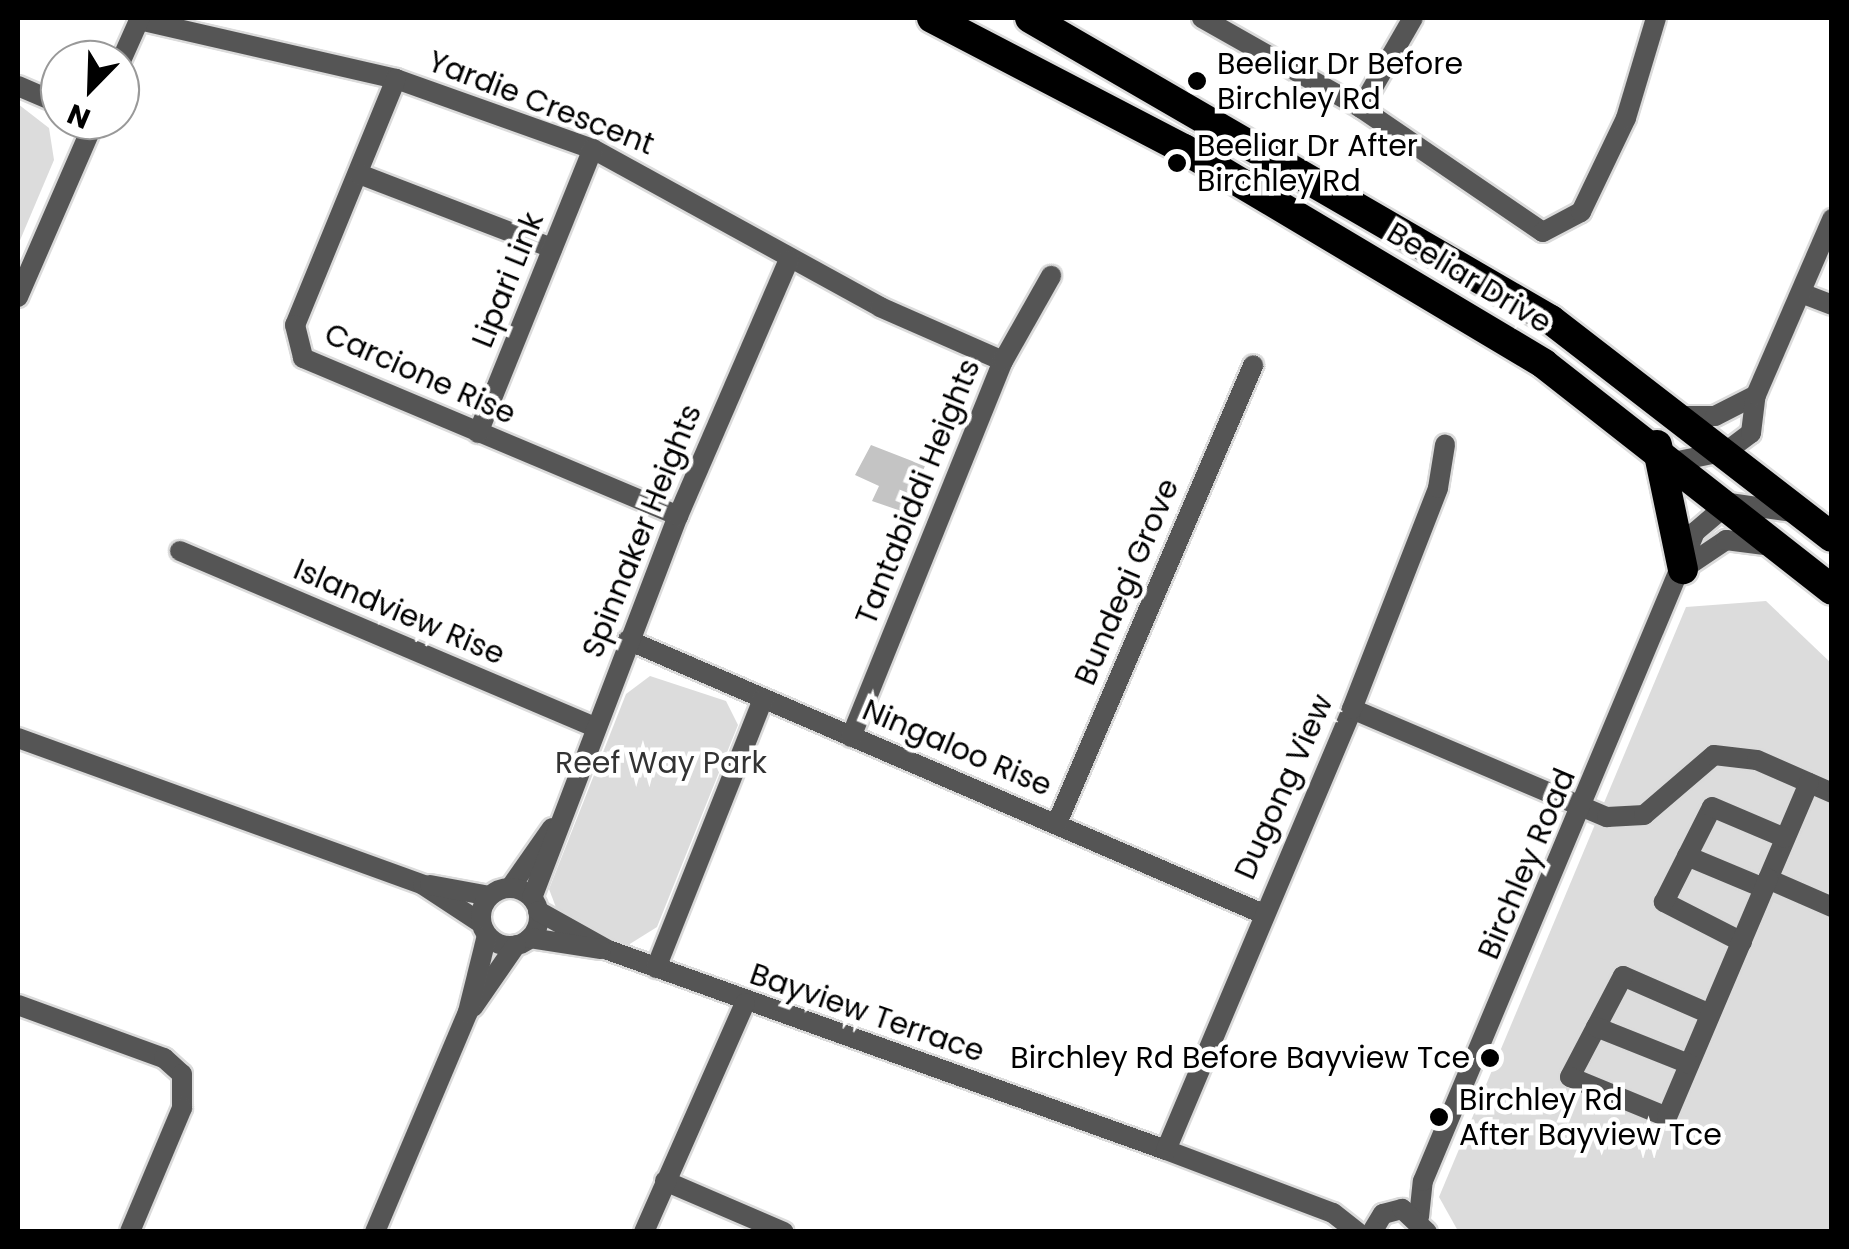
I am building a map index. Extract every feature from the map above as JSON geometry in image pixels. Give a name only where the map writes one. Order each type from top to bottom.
[{"type":"highway","name":"Beeliar Drive","points":[[932,18],[1184,149],[1592,396],[1668,453],[1832,590]]},
{"type":"highway","name":"Beeliar Drive","points":[[1030,18],[1438,251],[1686,416],[1820,527]]},
{"type":"highway","points":[[1438,251],[1433,272],[1571,365],[1592,396]]},
{"type":"highway","points":[[1668,453],[1683,570]]},
{"type":"street","name":"Yardie Crescent","points":[[139,18],[396,79],[594,149],[789,260],[1002,361]]},
{"type":"street","points":[[1202,18],[1361,108],[1527,227],[1558,230],[1581,212],[1626,118],[1656,18]]},
{"type":"street","points":[[1361,108],[1413,18]]},
{"type":"street","name":"Carcione Rise","points":[[396,79],[295,325],[296,348],[312,366],[678,516]]},
{"type":"street","points":[[18,297],[87,140]]},
{"type":"street","name":"Lipari Link","points":[[478,433],[594,149]]},
{"type":"street","points":[[359,174],[552,248]]},
{"type":"street","points":[[1668,453],[1727,451],[1752,433],[1756,394],[1832,219]]},
{"type":"street","name":"Spinnaker Heights","points":[[523,942],[553,826],[596,728],[678,516],[789,260]]},
{"type":"street","name":"Tantabiddi Heights","points":[[851,736],[1002,361],[1051,276]]},
{"type":"street","points":[[1802,292],[1832,305]]},
{"type":"street","name":"Bundegi Grove","points":[[1058,824],[1253,365]]},
{"type":"street","points":[[1686,416],[1728,412],[1756,394]]},
{"type":"street","name":"Dugong View","points":[[1166,1150],[1261,913],[1352,709],[1438,488],[1445,445]]},
{"type":"street","points":[[1729,503],[1820,527]]},
{"type":"street","name":"Birchley Road","points":[[1423,1224],[1423,1181],[1584,807],[1683,570],[1695,532],[1729,503]]},
{"type":"street","points":[[1683,570],[1726,540],[1786,549]]},
{"type":"street","name":"Islandview Rise","points":[[180,551],[596,728]]},
{"type":"street","name":"Ningaloo Rise","points":[[628,640],[1261,913]]},
{"type":"street","points":[[656,968],[763,699]]},
{"type":"street","points":[[1352,709],[1584,807],[1644,815],[1714,755],[1756,760],[1832,794]]},
{"type":"street","points":[[18,738],[423,885],[500,892]]},
{"type":"street","points":[[1710,1014],[1623,976],[1570,1077],[1667,1117],[1808,783]]},
{"type":"street","points":[[1742,942],[1664,907],[1712,807],[1785,838]]},
{"type":"street","name":"Spinnaker Heights","points":[[484,928],[500,892],[553,826]]},
{"type":"street","points":[[1687,856],[1832,907]]},
{"type":"street","points":[[375,1232],[468,1012],[484,928],[423,885]]},
{"type":"street","name":"Bayview Terrace","points":[[500,892],[535,904],[608,950],[745,1003],[1166,1150],[1333,1213],[1423,1224]]},
{"type":"street","name":"Bayview Terrace","points":[[484,928],[523,942],[608,950]]},
{"type":"street","points":[[468,1012],[523,942]]},
{"type":"street","points":[[644,1232],[745,1003]]},
{"type":"street","points":[[18,1005],[164,1058],[182,1074],[182,1108],[130,1232]]},
{"type":"street","points":[[1596,1027],[1689,1064]]},
{"type":"street","name":"Birchley Road","points":[[1383,1218],[1423,1181]]},
{"type":"street","points":[[666,1182],[784,1232]]},
{"type":"street","name":"Bayview Terrace","points":[[1333,1213],[1357,1232]]},
{"type":"green space","points":[[18,104],[40,121],[40,140],[51,140],[54,160],[18,245]]},
{"type":"green space","points":[[1766,601],[1831,663],[1831,1231],[1458,1231],[1439,1197],[1686,607]]},
{"type":"green space","name":"Reef Way Park","points":[[650,676],[726,701],[738,725],[657,927],[625,947],[560,918],[549,889],[626,694]]},
{"type":"building","points":[[871,445],[925,466],[904,512],[872,501],[879,486],[855,475]]},
{"type":"place","name":"Beeliar Dr Before Birchley Rd","points":[[1197,81]]},
{"type":"place","name":"Beeliar Dr After Birchley Rd","points":[[1177,163]]},
{"type":"place","name":"Birchley Rd Before Bayview Tce","points":[[1490,1058]]},
{"type":"place","name":"Birchley Rd After Bayview Tce","points":[[1439,1117]]}]
